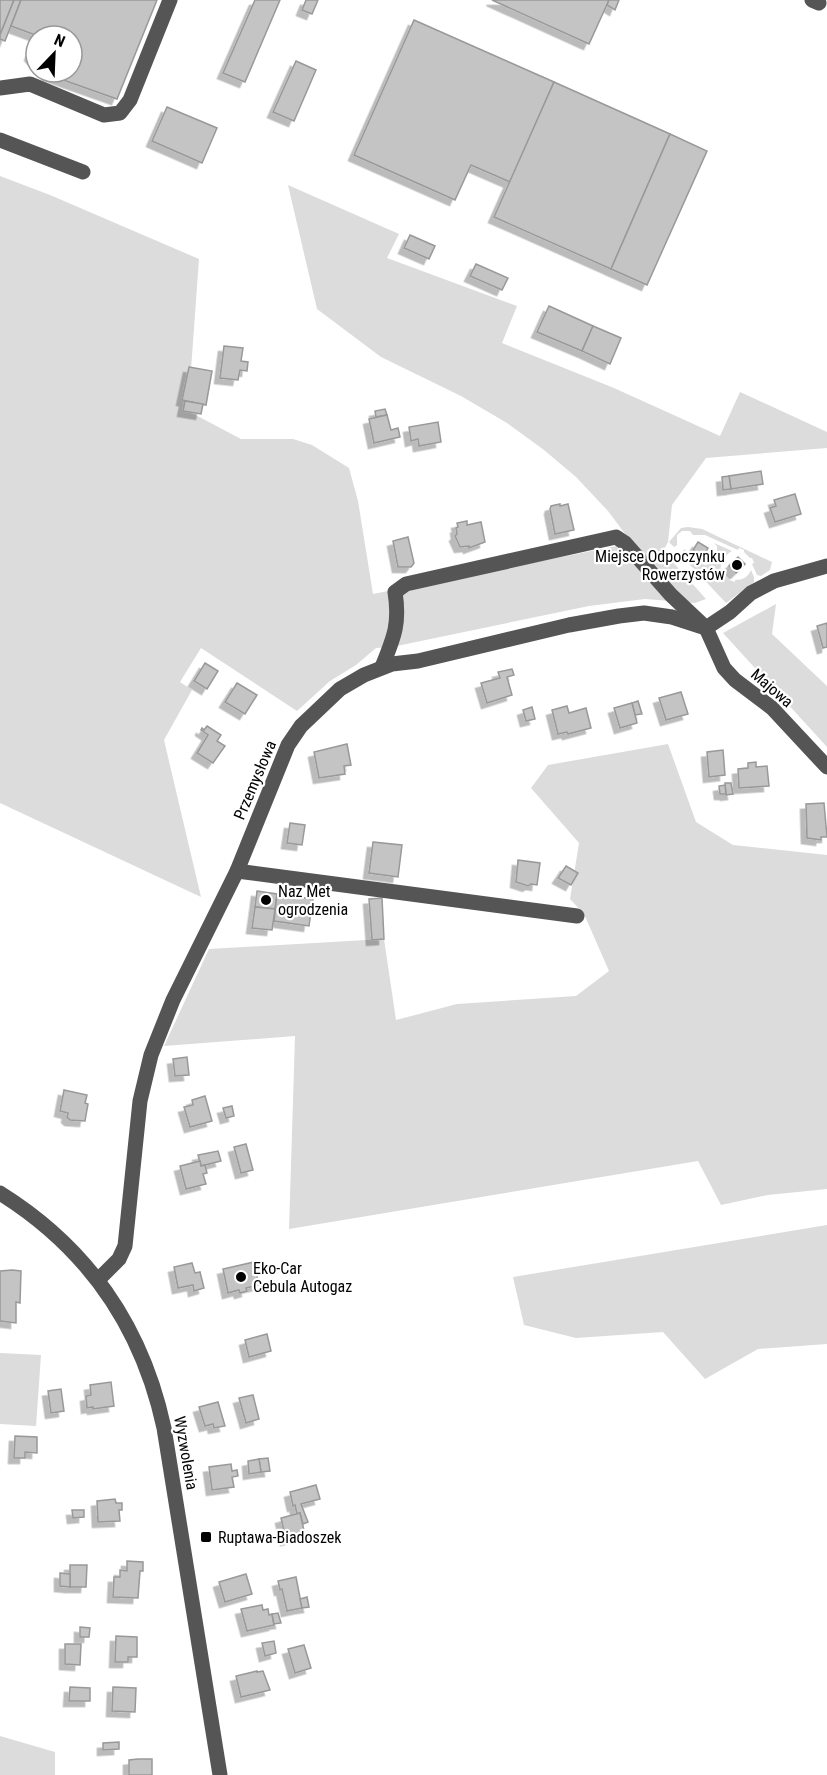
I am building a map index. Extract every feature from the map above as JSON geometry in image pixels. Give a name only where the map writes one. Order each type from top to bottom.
[{"type":"street","points":[[0,88],[30,84],[104,115],[120,113],[130,100],[170,0]]},
{"type":"street","points":[[0,140],[83,172]]},
{"type":"street","points":[[381,667],[397,625],[395,592],[406,584],[616,537],[625,543],[671,596],[706,628],[730,612],[751,593],[774,581],[827,566]]},
{"type":"street","name":"Przemysłowa","points":[[99,1279],[119,1258],[125,1246],[140,1101],[152,1055],[173,1000],[237,871],[288,746],[301,726],[340,689],[381,667],[418,661],[568,625],[644,613],[672,617],[706,628]]},
{"type":"street","name":"Majowa","points":[[706,628],[724,668],[735,680],[772,708],[827,767]]},
{"type":"street","points":[[237,871],[577,915]]},
{"type":"street","name":"Wyzwolenia","points":[[0,1193],[22,1206],[58,1236],[99,1279],[134,1336],[158,1400],[220,1775]]},
{"type":"shaded area","points":[[0,176],[199,259],[188,411],[241,439],[293,439],[312,445],[349,468],[358,501],[373,594],[632,543],[608,511],[576,477],[544,450],[507,423],[461,396],[381,357],[317,309],[288,185],[399,234],[387,258],[517,306],[502,343],[614,388],[720,436],[740,392],[827,432],[827,448],[706,458],[672,505],[668,542],[663,551],[706,599],[695,603],[645,599],[589,606],[392,647],[376,648],[356,665],[330,681],[297,711],[201,648],[180,682],[192,690],[164,740],[201,897],[0,803]]},
{"type":"shaded area","points":[[681,528],[702,529],[772,562],[770,570],[761,576],[757,575],[752,558],[744,550],[739,548],[738,550],[705,535],[693,535],[690,531],[682,531],[677,535],[677,545],[674,547],[669,542]]},
{"type":"shaded area","points":[[714,543],[732,551],[721,563],[721,572],[723,571],[730,578],[729,580],[735,582],[735,580],[743,579],[751,570],[754,577],[754,582],[726,603],[680,554],[685,549],[690,560],[706,565],[711,562],[710,560],[717,551]]},
{"type":"shaded area","points":[[776,604],[772,634],[827,686],[827,747],[723,633]]},
{"type":"shaded area","points":[[668,744],[696,822],[733,845],[827,855],[827,1189],[768,1195],[721,1205],[698,1161],[289,1229],[295,1036],[164,1046],[209,949],[384,939],[396,1020],[457,1004],[576,996],[609,971],[584,914],[570,899],[579,843],[531,788],[548,765]]},
{"type":"shaded area","points":[[827,1225],[827,1344],[758,1349],[705,1379],[663,1332],[576,1338],[524,1325],[513,1277]]},
{"type":"shaded area","points":[[0,1353],[41,1355],[36,1426],[0,1424]]},
{"type":"shaded area","points":[[0,1736],[55,1752],[55,1775],[0,1775]]},
{"type":"building","points":[[0,0],[14,0],[0,35]]},
{"type":"building","points":[[14,0],[21,0],[5,41],[0,39],[0,35]]},
{"type":"building","points":[[21,0],[157,0],[117,99],[74,84],[84,84],[84,24],[24,24],[24,31],[11,26]]},
{"type":"building","points":[[255,0],[280,0],[245,82],[223,73]]},
{"type":"building","points":[[306,0],[318,0],[312,14],[302,10]]},
{"type":"building","points":[[492,0],[609,0],[589,44]]},
{"type":"building","points":[[609,0],[619,0],[615,10],[607,5]]},
{"type":"building","points":[[414,20],[554,82],[510,182],[471,165],[455,200],[354,155]]},
{"type":"building","points":[[296,61],[316,70],[294,121],[273,112]]},
{"type":"building","points":[[554,82],[670,134],[611,269],[494,217]]},
{"type":"building","points":[[167,107],[217,128],[202,163],[152,141]]},
{"type":"building","points":[[670,134],[707,151],[647,285],[611,269]]},
{"type":"building","points":[[410,235],[435,246],[429,259],[404,248]]},
{"type":"building","points":[[476,264],[508,278],[502,290],[470,276]]},
{"type":"building","points":[[549,306],[593,326],[582,351],[537,332]]},
{"type":"building","points":[[593,326],[621,338],[610,364],[582,351]]},
{"type":"building","points":[[224,346],[243,348],[241,361],[248,362],[247,371],[240,370],[238,380],[220,378]]},
{"type":"building","points":[[189,367],[212,371],[206,405],[182,400]]},
{"type":"building","points":[[185,401],[203,404],[201,414],[183,411]]},
{"type":"building","points":[[385,409],[387,415],[376,417],[375,411]]},
{"type":"building","points":[[387,415],[391,430],[398,428],[400,437],[374,443],[369,419]]},
{"type":"building","points":[[438,422],[441,442],[419,446],[418,439],[411,441],[409,427]]},
{"type":"building","points":[[761,471],[763,484],[731,489],[729,476]]},
{"type":"building","points":[[729,476],[731,489],[723,490],[722,477]]},
{"type":"building","points":[[795,494],[801,514],[775,522],[770,508],[776,506],[774,500]]},
{"type":"building","points":[[560,504],[560,506],[568,504],[574,530],[555,534],[550,509],[551,506]]},
{"type":"building","points":[[467,521],[467,525],[481,522],[485,542],[469,548],[469,546],[460,547],[455,536],[457,523]]},
{"type":"building","points":[[408,537],[414,563],[411,567],[398,567],[393,541]]},
{"type":"building","name":"Miejsce Odpoczynku Rowerzystów","points":[[698,542],[708,548],[704,556],[693,550]]},
{"type":"building","name":"Miejsce Odpoczynku Rowerzystów","points":[[738,557],[745,564],[736,573],[729,566]]},
{"type":"building","points":[[827,623],[827,647],[823,648],[817,626]]},
{"type":"building","points":[[205,663],[218,671],[207,689],[194,681]]},
{"type":"building","points":[[512,669],[514,675],[507,677],[512,695],[487,703],[481,683],[500,678],[498,672]]},
{"type":"building","points":[[237,683],[257,695],[245,714],[225,702]]},
{"type":"building","points":[[681,692],[688,714],[666,720],[659,698]]},
{"type":"building","points":[[638,701],[642,714],[635,715],[632,703]]},
{"type":"building","points":[[632,703],[637,723],[620,728],[614,708]]},
{"type":"building","points":[[567,706],[569,713],[586,708],[591,728],[558,734],[552,710]]},
{"type":"building","points":[[532,707],[535,719],[526,721],[523,710]]},
{"type":"building","points":[[207,726],[221,735],[217,741],[225,746],[213,763],[197,753],[208,735],[201,730]]},
{"type":"building","points":[[347,744],[351,765],[344,766],[345,774],[319,778],[314,752]]},
{"type":"building","points":[[723,750],[725,775],[709,777],[707,752]]},
{"type":"building","points":[[756,762],[756,767],[767,766],[769,786],[739,788],[738,769],[748,768],[748,763]]},
{"type":"building","points":[[725,783],[731,783],[733,794],[726,795]]},
{"type":"building","points":[[725,785],[726,794],[720,794],[719,786]]},
{"type":"building","points":[[824,803],[827,837],[821,837],[821,840],[807,838],[806,804]]},
{"type":"building","points":[[290,823],[305,825],[302,845],[287,843]]},
{"type":"building","points":[[373,842],[402,845],[398,877],[369,873]]},
{"type":"building","points":[[518,860],[540,863],[537,885],[528,886],[516,882]]},
{"type":"building","points":[[566,866],[578,873],[571,885],[558,878]]},
{"type":"building","name":"Naz Met ogrodzenia","points":[[257,891],[277,894],[275,909],[255,907]]},
{"type":"building","points":[[277,894],[313,899],[309,926],[274,921]]},
{"type":"building","points":[[382,898],[384,939],[372,940],[369,899]]},
{"type":"building","points":[[255,907],[275,909],[272,930],[252,928]]},
{"type":"building","points":[[187,1057],[189,1075],[175,1076],[173,1059]]},
{"type":"building","points":[[64,1090],[87,1095],[85,1121],[70,1120],[67,1117],[68,1113],[60,1111]]},
{"type":"building","points":[[205,1096],[212,1121],[190,1127],[184,1107],[193,1105],[192,1100]]},
{"type":"building","points":[[232,1106],[234,1116],[226,1118],[223,1108]]},
{"type":"building","points":[[246,1144],[253,1170],[241,1173],[234,1147]]},
{"type":"building","points":[[218,1151],[221,1161],[201,1166],[198,1155]]},
{"type":"building","points":[[200,1161],[201,1166],[205,1165],[207,1173],[203,1174],[206,1184],[186,1189],[180,1166]]},
{"type":"building","name":"Eko-Car Cebula Autogaz","points":[[254,1262],[259,1285],[246,1288],[247,1291],[240,1293],[239,1290],[228,1293],[223,1269]]},
{"type":"building","points":[[192,1263],[195,1273],[200,1272],[204,1288],[194,1291],[193,1285],[178,1288],[174,1267]]},
{"type":"building","points":[[0,1271],[21,1271],[20,1303],[16,1302],[16,1323],[0,1321]]},
{"type":"building","points":[[267,1334],[271,1351],[249,1357],[245,1340]]},
{"type":"building","points":[[111,1382],[114,1406],[87,1408],[86,1396],[91,1395],[90,1385]]},
{"type":"building","points":[[61,1389],[64,1411],[51,1413],[48,1391]]},
{"type":"building","points":[[253,1395],[259,1419],[246,1423],[239,1398]]},
{"type":"building","points":[[218,1402],[225,1426],[214,1428],[213,1424],[205,1426],[199,1407]]},
{"type":"building","points":[[15,1436],[37,1437],[37,1453],[25,1452],[25,1458],[14,1458]]},
{"type":"building","points":[[268,1458],[270,1471],[261,1472],[259,1459]]},
{"type":"building","points":[[259,1459],[261,1472],[249,1474],[248,1461]]},
{"type":"building","points":[[231,1464],[232,1471],[237,1470],[238,1476],[232,1477],[234,1487],[212,1490],[209,1467]]},
{"type":"building","points":[[316,1485],[320,1499],[301,1504],[308,1522],[303,1524],[300,1513],[297,1514],[295,1505],[293,1506],[290,1492]]},
{"type":"building","points":[[115,1499],[116,1503],[122,1503],[122,1510],[119,1510],[120,1521],[98,1522],[97,1501]]},
{"type":"building","points":[[72,1510],[84,1510],[84,1517],[73,1518]]},
{"type":"building","points":[[300,1513],[305,1535],[286,1540],[281,1518]]},
{"type":"building","points":[[127,1561],[143,1562],[138,1598],[113,1597],[114,1577],[120,1577],[120,1570],[127,1571]]},
{"type":"building","points":[[70,1565],[87,1565],[86,1587],[70,1587]]},
{"type":"building","points":[[60,1573],[70,1574],[70,1587],[60,1586]]},
{"type":"building","points":[[246,1574],[252,1594],[225,1602],[219,1582]]},
{"type":"building","points":[[296,1577],[302,1608],[287,1611],[278,1581]]},
{"type":"building","points":[[307,1597],[309,1607],[302,1608],[300,1599]]},
{"type":"building","points":[[262,1605],[263,1610],[268,1609],[269,1615],[272,1614],[274,1625],[247,1631],[241,1609]]},
{"type":"building","points":[[278,1613],[281,1623],[274,1624],[272,1614]]},
{"type":"building","points":[[80,1627],[90,1628],[89,1637],[80,1637]]},
{"type":"building","points":[[116,1636],[137,1637],[137,1657],[128,1657],[128,1662],[115,1662]]},
{"type":"building","points":[[274,1641],[276,1653],[265,1656],[262,1643]]},
{"type":"building","points":[[65,1644],[81,1644],[80,1665],[65,1664]]},
{"type":"building","points":[[304,1645],[311,1668],[295,1673],[288,1649]]},
{"type":"building","points":[[263,1671],[270,1690],[241,1697],[236,1676]]},
{"type":"building","points":[[70,1687],[90,1688],[90,1701],[69,1701]]},
{"type":"building","points":[[113,1687],[136,1688],[135,1712],[112,1711]]},
{"type":"building","points":[[119,1742],[119,1749],[103,1750],[103,1743]]},
{"type":"building","points":[[152,1759],[152,1775],[129,1775],[129,1760]]},
{"type":"place","name":"Miejsce Odpoczynku Rowerzystów","points":[[737,565]]},
{"type":"place","name":"Naz Met ogrodzenia","points":[[266,900]]},
{"type":"place","name":"Eko-Car Cebula Autogaz","points":[[241,1277]]},
{"type":"place","name":"Ruptawa-Biadoszek","points":[[206,1537]]}]
